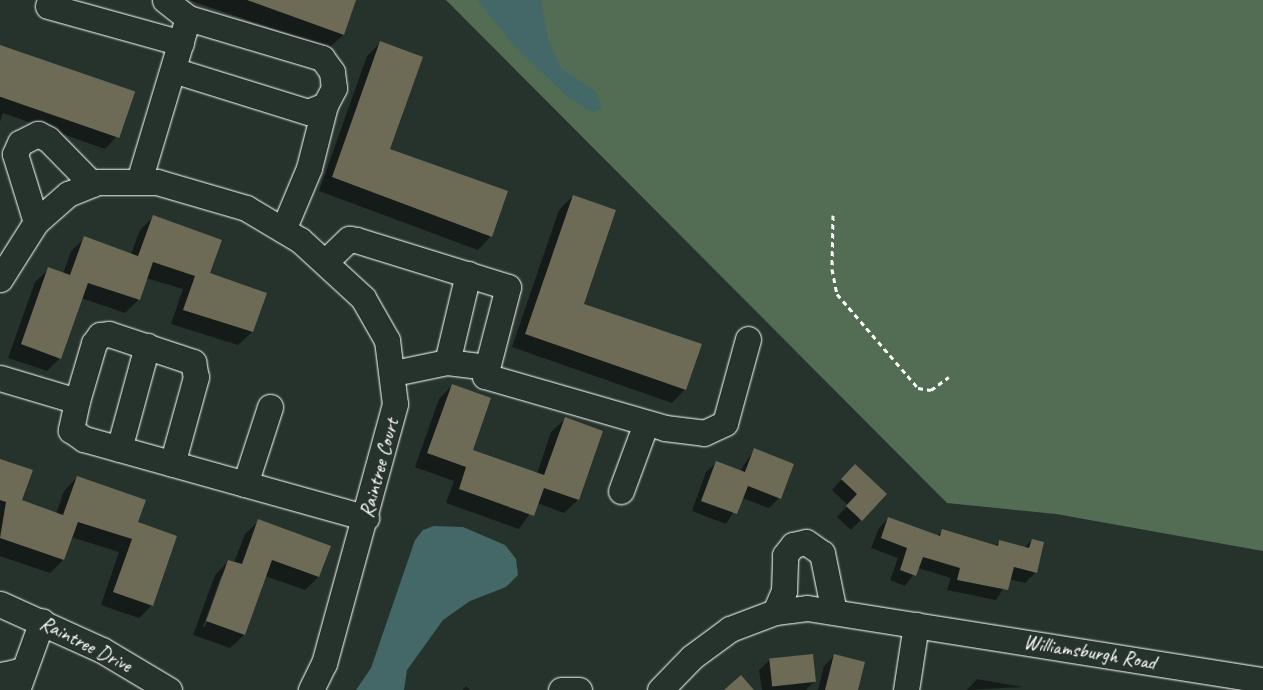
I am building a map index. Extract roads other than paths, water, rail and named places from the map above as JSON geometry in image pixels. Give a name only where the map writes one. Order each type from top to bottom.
[{"type":"street","points":[[165,0],[188,18],[322,58],[332,72],[334,88],[325,105],[309,168],[283,230]]},
{"type":"street","points":[[48,6],[181,43]]},
{"type":"street","points":[[139,181],[188,18]]},
{"type":"street","points":[[172,70],[308,112],[325,105]]},
{"type":"street","points":[[36,222],[15,154],[20,143],[38,134],[48,139],[92,184]]},
{"type":"street","name":"Raintree Court","points":[[0,279],[36,222],[68,194],[92,184],[139,181],[217,197],[283,230],[326,261],[363,298],[376,318],[394,372],[392,428],[324,663],[311,690]]},
{"type":"street","points":[[326,261],[348,239],[356,240],[508,287],[485,376],[646,423],[704,433],[725,423],[748,338]]},
{"type":"street","points":[[447,362],[468,274]]},
{"type":"street","points":[[172,464],[196,370],[187,358],[109,334],[96,338],[71,423],[75,434],[119,449],[172,464],[366,518]]},
{"type":"street","points":[[119,449],[147,346]]},
{"type":"street","points":[[394,372],[447,362],[487,367]]},
{"type":"street","points":[[0,378],[77,401]]},
{"type":"street","points":[[244,484],[270,407]]},
{"type":"street","points":[[621,491],[646,423]]},
{"type":"street","points":[[775,612],[784,592],[785,556],[793,545],[806,542],[822,553],[834,612]]},
{"type":"street","name":"Raintree Drive","points":[[0,604],[42,621],[102,650],[169,690]]},
{"type":"street","name":"Williamsburgh Road","points":[[660,690],[709,642],[775,612],[807,608],[1263,680]]},
{"type":"street","points":[[0,682],[2,675],[20,680],[42,621]]},
{"type":"street","points":[[906,690],[916,625]]},
{"type":"street","points":[[561,690],[579,690]]},
{"type":"water","points":[[477,0],[541,0],[548,39],[561,68],[595,91],[602,108],[593,113],[564,94],[511,42]]},
{"type":"water","points":[[434,526],[463,527],[505,545],[516,559],[518,575],[506,587],[470,601],[443,620],[407,670],[404,690],[356,690],[371,668],[415,540],[423,530]]}]
